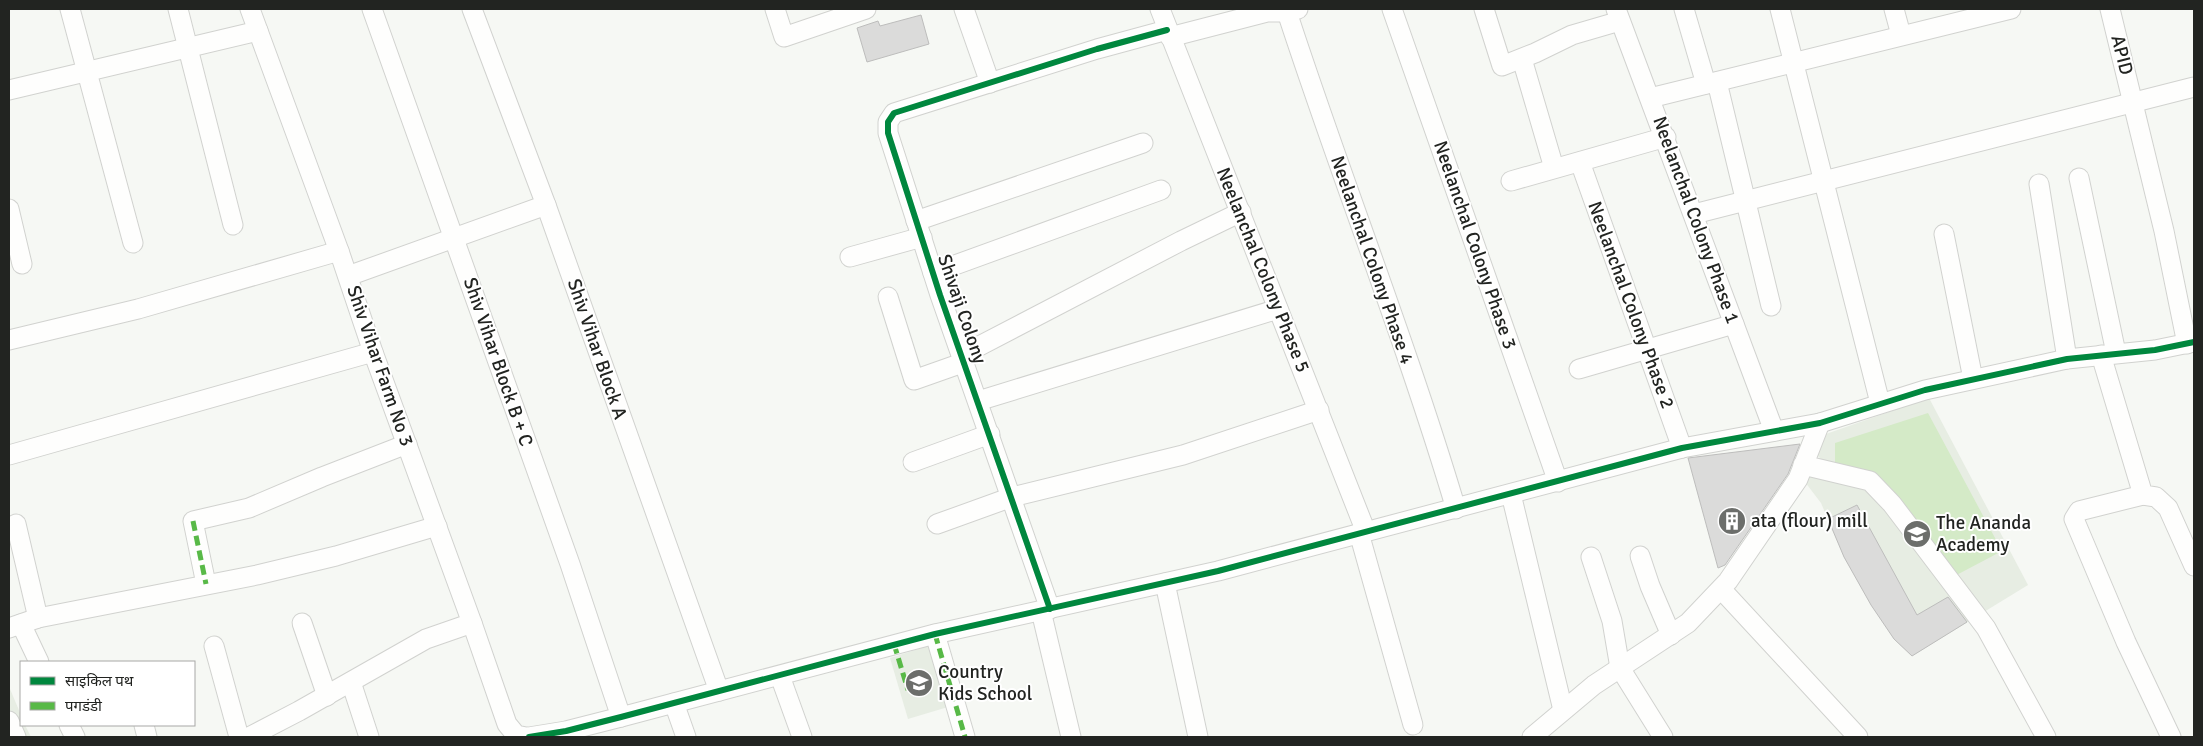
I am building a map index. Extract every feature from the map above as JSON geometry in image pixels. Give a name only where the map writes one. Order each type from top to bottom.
[{"type":"street","points":[[70,9],[133,243]]},
{"type":"street","points":[[178,9],[234,224]]},
{"type":"street","name":"Shiv Vihar Farm No 3","points":[[250,9],[348,276],[373,352],[472,623],[506,724],[516,735],[528,737]]},
{"type":"street","name":"Shiv Vihar Block B + C","points":[[372,9],[570,564],[621,717]]},
{"type":"street","name":"Shiv Vihar Block A","points":[[472,9],[546,205],[719,691]]},
{"type":"street","points":[[775,9],[784,37],[866,9]]},
{"type":"street","points":[[964,9],[990,83],[1097,49],[1266,10],[1293,10]]},
{"type":"street","name":"Neelanchal Colony Phase 5","points":[[1160,9],[1319,410],[1363,533],[1413,725]]},
{"type":"street","name":"Neelanchal Colony Phase 3","points":[[1392,9],[1558,482]]},
{"type":"street","points":[[1484,9],[1502,66],[1522,59],[1618,15]]},
{"type":"street","points":[[1684,9],[1711,83],[1745,201],[1771,306]]},
{"type":"street","points":[[1780,9],[1880,403]]},
{"type":"street","points":[[1894,9],[1901,35]]},
{"type":"street","points":[[1650,98],[2011,9]]},
{"type":"street","name":"APID","points":[[2110,9],[2191,343]]},
{"type":"street","name":"Neelanchal Colony Phase 4","points":[[1293,10],[1319,110],[1368,244],[1456,509]]},
{"type":"street","name":"Neelanchal Colony Phase 1","points":[[1618,15],[1666,137],[1774,431]]},
{"type":"street","points":[[9,90],[258,31]]},
{"type":"street","points":[[1522,59],[1554,168]]},
{"type":"street","name":"Shivaji Colony","points":[[990,83],[894,114],[888,122],[888,133],[933,273],[1012,497],[1046,610],[1071,737]]},
{"type":"street","points":[[1694,214],[2194,87]]},
{"type":"street","points":[[1511,181],[1666,137]]},
{"type":"street","points":[[850,257],[1142,143]]},
{"type":"street","name":"Neelanchal Colony Phase 2","points":[[1580,162],[1682,448]]},
{"type":"street","points":[[2079,178],[2108,354],[2142,495]]},
{"type":"street","points":[[2039,184],[2067,359]]},
{"type":"street","points":[[933,273],[1161,190]]},
{"type":"street","points":[[348,276],[546,205]]},
{"type":"street","points":[[9,209],[22,264]]},
{"type":"street","points":[[888,298],[914,380],[963,359],[1181,240],[1240,212]]},
{"type":"street","points":[[1944,234],[1973,379]]},
{"type":"street","points":[[9,340],[138,309],[339,252]]},
{"type":"street","points":[[978,401],[1278,309]]},
{"type":"street","points":[[1579,369],[1734,324]]},
{"type":"street","points":[[528,737],[568,734],[621,717],[935,634],[1165,583],[1456,509],[1682,448],[1820,422],[1925,390],[2067,359],[2155,350],[2191,343]]},
{"type":"street","points":[[9,455],[373,352]]},
{"type":"street","points":[[937,524],[1012,497],[1183,454],[1251,434],[1319,410]]},
{"type":"street","points":[[1540,735],[1563,710],[1620,668],[1688,623],[1721,589],[1798,479],[1820,422]]},
{"type":"street","points":[[912,462],[990,434]]},
{"type":"street","points":[[206,584],[193,521],[248,508],[407,444]]},
{"type":"street","points":[[1803,465],[1870,480],[1892,504],[1986,628],[2046,737]]},
{"type":"street","points":[[1511,494],[1563,710]]},
{"type":"street","points":[[2171,737],[2126,642],[2074,519],[2079,511],[2142,495],[2156,497],[2168,508],[2194,566]]},
{"type":"street","points":[[16,524],[22,624],[39,661]]},
{"type":"street","points":[[22,624],[206,584],[257,575],[336,556],[437,526]]},
{"type":"street","points":[[1640,556],[1650,586],[1671,635]]},
{"type":"street","points":[[1590,557],[1612,621],[1620,668],[1663,737]]},
{"type":"street","points":[[1165,583],[1198,737]]},
{"type":"street","points":[[1721,589],[1858,737]]},
{"type":"street","points":[[302,623],[327,696]]},
{"type":"street","points":[[260,735],[426,639],[472,623]]},
{"type":"street","points":[[935,634],[965,737]]},
{"type":"street","points":[[214,646],[239,737]]},
{"type":"street","points":[[780,676],[802,737]]},
{"type":"street","points":[[351,682],[369,737]]},
{"type":"street","points":[[674,703],[686,737]]},
{"type":"street","points":[[9,721],[16,737]]},
{"type":"shaded area","name":"The Ananda Academy","points":[[1929,398],[2028,585],[1912,656],[1894,639],[1844,557],[1821,503],[1805,482],[1809,474],[1818,467],[1821,459],[1816,454],[1823,435]]},
{"type":"shaded area","name":"Country Kids School","points":[[931,645],[948,707],[908,719],[890,658]]},
{"type":"shaded area","points":[[10,689],[20,713],[20,726],[26,726],[31,737],[9,737]]},
{"type":"green space","points":[[1928,413],[2002,551],[1949,579],[1890,490],[1835,463],[1835,443]]},
{"type":"building","points":[[921,15],[929,44],[867,62],[857,28],[878,21],[880,26]]},
{"type":"building","name":"ata (flour) mill","points":[[1800,444],[1788,474],[1725,565],[1718,568],[1688,458]]},
{"type":"building","points":[[1857,505],[1917,615],[1948,597],[1967,622],[1912,656],[1894,639],[1871,605],[1844,557],[1828,519]]},
{"type":"marked path","points":[[193,521],[206,584]]},
{"type":"marked path","points":[[935,634],[965,737]]},
{"type":"marked path","points":[[894,644],[908,690]]},
{"type":"cycle path","points":[[1050,609],[940,295],[888,133],[888,122],[894,113],[1097,49],[1167,30]]},
{"type":"cycle path","points":[[529,737],[566,731],[935,634],[1218,571],[1682,448],[1820,423],[1925,390],[2067,359],[2155,350],[2194,342]]},
{"type":"place","name":"ata (flour) mill","points":[[1732,521]]},
{"type":"place","name":"The Ananda Academy","points":[[1917,534]]},
{"type":"place","name":"Country Kids School","points":[[919,683]]}]
